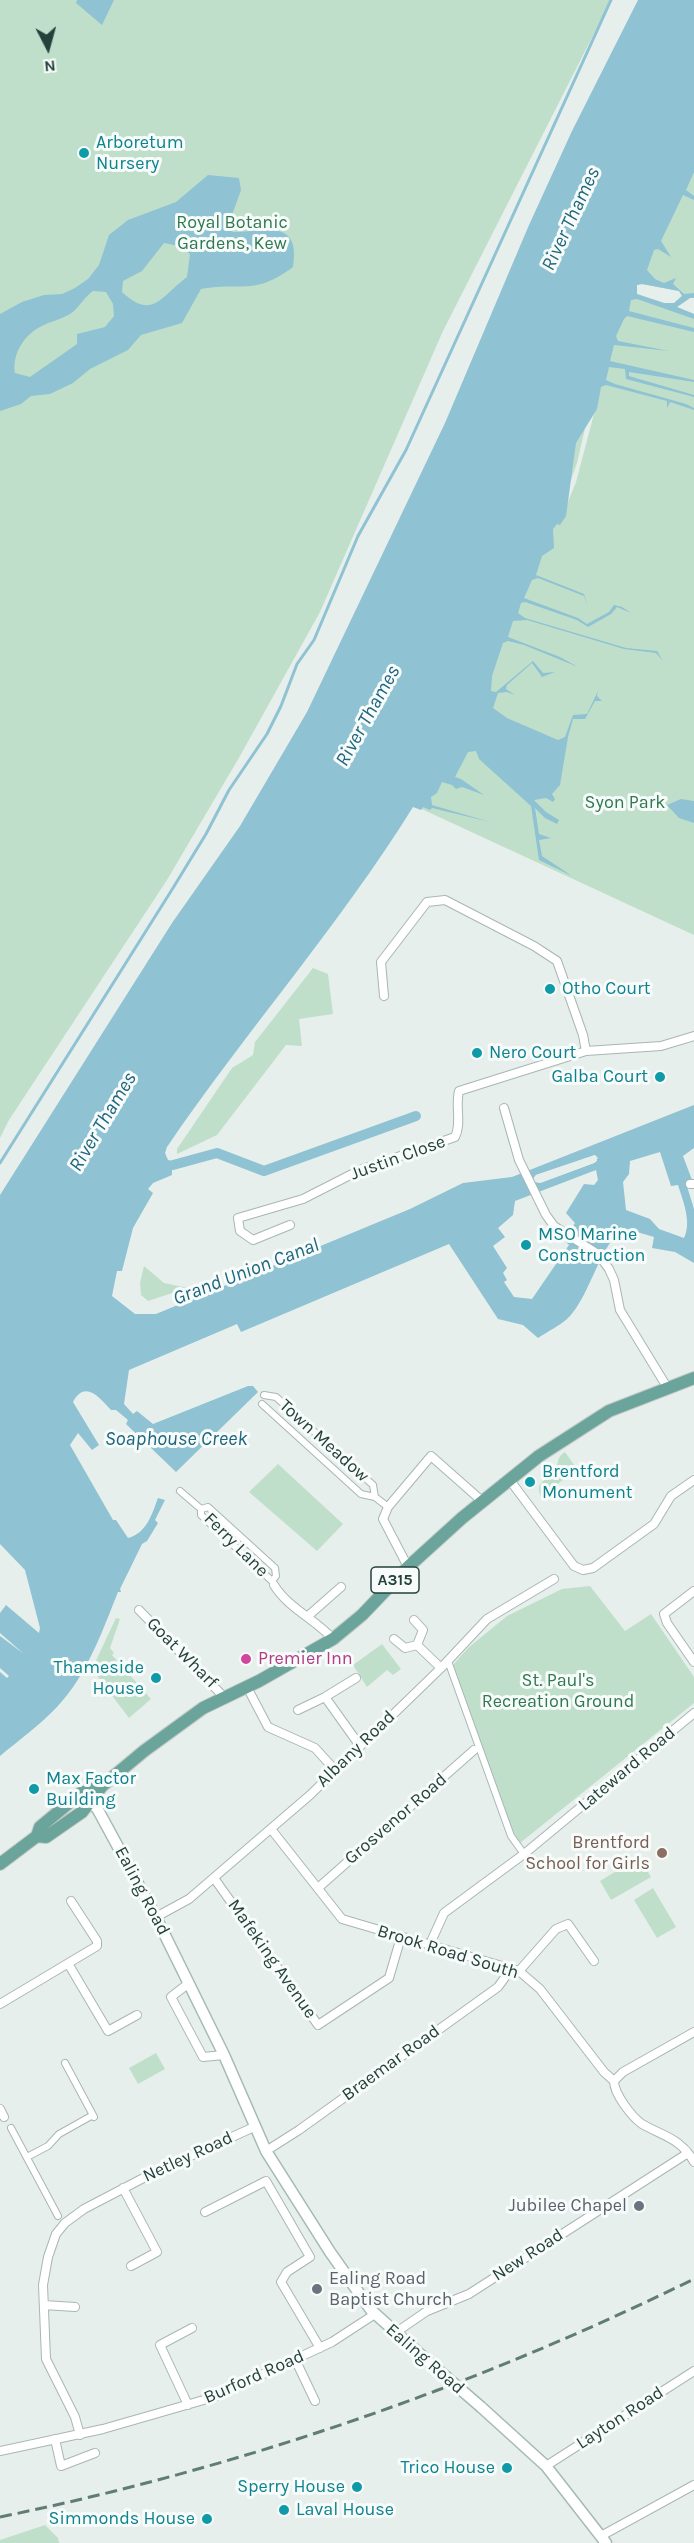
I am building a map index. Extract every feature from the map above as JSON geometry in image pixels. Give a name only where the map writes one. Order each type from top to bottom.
[{"type":"main road","name":"A315","points":[[37,1836],[46,1837],[82,1812],[102,1786],[177,1725],[203,1708],[247,1687],[333,1639],[362,1615],[408,1567],[482,1501],[539,1456],[609,1411],[694,1378]]},
{"type":"main road","name":"A315","points":[[0,1864],[37,1836],[40,1827],[84,1791],[102,1786]]},
{"type":"main road","points":[[74,1799],[91,1802]]},
{"type":"main road","name":"Ealing Road","points":[[91,1802],[103,1818],[156,1917],[224,2055],[266,2151],[330,2252],[375,2314],[546,2466],[604,2540]]},
{"type":"street","points":[[384,996],[381,962],[426,902],[445,900],[534,946],[557,961],[583,1035],[586,1051],[651,1047],[694,1036]]},
{"type":"street","name":"Justin Close","points":[[290,1225],[253,1240],[240,1231],[238,1218],[303,1199],[360,1170],[455,1137],[459,1129],[456,1100],[459,1091],[586,1051]]},
{"type":"street","points":[[504,1108],[516,1152],[546,1215],[554,1226],[598,1254],[614,1280],[620,1310],[667,1387]]},
{"type":"street","name":"Town Meadow","points":[[264,1395],[276,1397],[373,1485],[375,1497]]},
{"type":"street","name":"Town Meadow","points":[[262,1404],[361,1494],[375,1497],[388,1507]]},
{"type":"street","points":[[408,1567],[383,1519],[388,1507],[431,1456],[482,1501]]},
{"type":"street","points":[[509,1479],[574,1566],[588,1570],[654,1524],[671,1496],[694,1479]]},
{"type":"street","name":"Ferry Lane","points":[[180,1491],[201,1509],[201,1515],[273,1583],[299,1612],[308,1616],[333,1639]]},
{"type":"street","name":"Ferry Lane","points":[[201,1509],[208,1507],[275,1568],[276,1576],[273,1583]]},
{"type":"street","name":"Albany Road","points":[[156,1917],[189,1899],[271,1829],[441,1668],[487,1619],[554,1579]]},
{"type":"street","points":[[308,1616],[341,1587]]},
{"type":"street","points":[[694,1591],[671,1606],[664,1618],[694,1662]]},
{"type":"street","name":"Goat Wharf","points":[[139,1610],[215,1685],[224,1697]]},
{"type":"street","points":[[414,1620],[423,1630],[417,1645]]},
{"type":"street","points":[[394,1639],[405,1648],[417,1645]]},
{"type":"street","points":[[417,1645],[441,1668]]},
{"type":"street","points":[[447,1660],[511,1836],[524,1854]]},
{"type":"street","points":[[298,1710],[356,1678]]},
{"type":"street","points":[[247,1687],[268,1727],[315,1748],[335,1770]]},
{"type":"street","points":[[325,1697],[360,1746]]},
{"type":"street","name":"Lateward Road","points":[[430,1944],[444,1913],[524,1854],[694,1713]]},
{"type":"street","name":"Grosvenor Road","points":[[318,1888],[474,1750]]},
{"type":"street","name":"Brook Road South","points":[[271,1829],[342,1919],[515,1970],[540,1989],[604,2072],[614,2081],[615,2088],[639,2121],[679,2142],[692,2157]]},
{"type":"street","name":"Mafeking Avenue","points":[[214,1878],[318,2025],[388,1977],[401,1937]]},
{"type":"street","points":[[0,2004],[69,1965],[97,1946],[71,1900]]},
{"type":"street","name":"Braemar Road","points":[[266,2151],[299,2130],[498,1986],[556,1929],[568,1924],[594,1961]]},
{"type":"street","points":[[69,1965],[108,2031],[136,2015]]},
{"type":"street","points":[[189,1983],[171,1997],[203,2057],[213,2058],[224,2055]]},
{"type":"street","points":[[614,2081],[623,2072],[694,2032]]},
{"type":"street","points":[[27,2157],[48,2146],[59,2134],[93,2116],[65,2063]]},
{"type":"street","name":"Netley Road","points":[[44,2305],[42,2290],[45,2268],[56,2234],[65,2223],[84,2209],[172,2163],[254,2127]]},
{"type":"street","points":[[11,2128],[58,2216]]},
{"type":"street","name":"New Road","points":[[395,2333],[428,2311],[469,2294],[692,2157]]},
{"type":"street","name":"Burford Road","points":[[205,2212],[266,2181],[310,2257],[287,2272],[281,2282],[320,2348]]},
{"type":"street","name":"Netley Road","points":[[123,2188],[157,2252],[131,2266]]},
{"type":"street","points":[[75,2307],[44,2305],[46,2359],[75,2416],[80,2434]]},
{"type":"street","name":"Burford Road","points":[[0,2451],[150,2417],[224,2394],[345,2335],[375,2314]]},
{"type":"street","name":"Burford Road","points":[[188,2405],[160,2345],[192,2328]]},
{"type":"street","points":[[294,2359],[315,2401]]},
{"type":"street","name":"Layton Road","points":[[546,2466],[694,2372]]},
{"type":"street","points":[[56,2439],[61,2466],[95,2453]]},
{"type":"street","points":[[604,2540],[694,2485]]},
{"type":"green space","name":"Royal Botanic Gardens, Kew","points":[[0,0],[611,0],[443,331],[320,612],[240,756],[167,880],[9,1120],[0,1138]]},
{"type":"green space","name":"Syon Park","points":[[694,119],[694,298],[690,298],[677,307],[694,314],[694,935],[413,805]],"holes":[[[637,285],[679,291],[682,296],[674,303],[664,303],[637,294]],[[600,391],[576,482],[559,524],[556,523],[577,463],[587,420]]]},
{"type":"green space","points":[[313,968],[328,974],[333,1014],[299,1019],[302,1046],[286,1045],[217,1135],[177,1154],[177,1149],[232,1068],[253,1055],[255,1042]]},
{"type":"green space","points":[[144,1266],[164,1283],[188,1288],[148,1301],[141,1295],[140,1283]]},
{"type":"green space","points":[[565,1452],[577,1469],[541,1497],[539,1487],[541,1483],[554,1473],[559,1457]]},
{"type":"green space","points":[[278,1464],[343,1524],[317,1551],[249,1492]]},
{"type":"green space","name":"St. Paul's Recreation Ground","points":[[590,1586],[625,1631],[651,1614],[694,1677],[694,1703],[520,1843],[507,1821],[452,1666],[468,1648],[507,1616],[562,1589]]},
{"type":"green space","points":[[116,1618],[120,1619],[110,1648],[114,1653],[112,1655],[151,1699],[129,1718],[92,1669]]},
{"type":"green space","points":[[382,1644],[401,1669],[393,1675],[387,1670],[367,1687],[353,1665]]},
{"type":"green space","points":[[639,1857],[651,1877],[611,1900],[600,1881]]},
{"type":"green space","points":[[653,1888],[676,1927],[657,1938],[634,1900]]},
{"type":"green space","points":[[156,2053],[165,2069],[138,2084],[129,2068]]},
{"type":"green space","points":[[45,2525],[58,2538],[59,2543],[0,2543],[0,2540]]},
{"type":"water","points":[[77,0],[114,0],[102,25],[76,3]]},
{"type":"water","points":[[638,0],[694,0],[694,172],[686,190],[694,196],[694,200],[683,195],[661,241],[671,257],[658,249],[654,250],[647,270],[655,279],[664,283],[676,278],[673,284],[684,294],[694,293],[694,298],[690,298],[677,307],[694,314],[694,319],[637,299],[631,300],[629,311],[694,328],[694,332],[627,316],[616,336],[618,341],[669,351],[614,345],[610,361],[694,380],[694,382],[629,372],[629,376],[694,395],[694,397],[626,379],[625,369],[609,367],[606,380],[686,404],[694,410],[670,402],[667,408],[667,401],[606,385],[601,387],[597,409],[576,443],[566,516],[560,525],[557,524],[553,529],[554,548],[542,556],[536,575],[584,594],[588,608],[584,596],[538,578],[532,580],[524,598],[578,618],[587,624],[609,612],[614,605],[631,613],[617,607],[611,614],[588,627],[577,620],[525,602],[521,603],[518,613],[525,618],[626,648],[657,651],[663,661],[656,653],[624,649],[527,620],[513,621],[508,637],[560,657],[578,667],[524,645],[508,641],[503,643],[492,676],[491,691],[496,692],[533,661],[543,673],[555,672],[542,677],[532,663],[507,685],[506,689],[515,695],[507,692],[498,693],[493,708],[507,718],[558,740],[565,737],[573,715],[587,714],[598,691],[597,696],[602,701],[595,701],[585,719],[573,719],[560,785],[552,794],[555,799],[553,802],[546,798],[534,800],[546,812],[559,820],[557,824],[545,818],[535,808],[539,834],[551,838],[539,840],[542,856],[572,876],[539,860],[531,806],[479,759],[476,751],[468,752],[455,777],[484,795],[462,787],[456,789],[442,782],[437,793],[431,797],[432,805],[490,822],[432,808],[430,810],[423,807],[421,810],[413,807],[354,894],[167,1147],[165,1153],[168,1160],[172,1161],[172,1175],[153,1183],[148,1189],[153,1193],[133,1228],[122,1271],[117,1271],[112,1296],[135,1314],[156,1314],[410,1209],[463,1183],[512,1177],[694,1105],[694,1148],[683,1156],[692,1180],[686,1183],[694,1209],[694,1263],[675,1252],[652,1248],[654,1237],[620,1227],[618,1239],[612,1240],[606,1249],[576,1308],[563,1322],[538,1338],[523,1325],[498,1319],[449,1244],[241,1332],[237,1324],[129,1370],[124,1404],[133,1414],[137,1411],[153,1424],[248,1386],[253,1386],[258,1392],[176,1472],[126,1424],[128,1420],[116,1410],[111,1410],[97,1396],[87,1391],[82,1392],[73,1402],[99,1445],[92,1450],[78,1433],[70,1445],[113,1520],[116,1520],[128,1538],[134,1536],[140,1532],[151,1516],[158,1498],[165,1500],[155,1520],[158,1523],[147,1541],[142,1544],[120,1589],[121,1592],[118,1592],[93,1652],[68,1695],[37,1726],[0,1756],[0,1672],[7,1678],[9,1676],[0,1668],[0,1636],[24,1654],[0,1633],[0,1613],[6,1605],[39,1633],[40,1628],[25,1570],[0,1544],[0,1195],[172,923],[240,826],[307,712],[445,423],[529,225],[572,131]],"holes":[[[637,285],[679,291],[682,296],[674,303],[664,303],[637,294]],[[660,1152],[671,1186],[678,1185],[684,1205],[687,1218],[684,1238],[659,1229],[650,1219],[626,1210],[623,1182],[629,1174],[630,1161]],[[595,1155],[597,1161],[540,1183],[533,1179],[536,1175]],[[596,1170],[598,1180],[594,1185],[584,1184],[566,1213],[575,1223],[564,1240],[569,1245],[532,1299],[514,1297],[504,1282],[507,1280],[503,1273],[507,1268],[493,1246],[505,1237],[498,1228],[513,1215],[515,1201]]]},
{"type":"water","points":[[208,175],[239,178],[241,190],[228,226],[233,232],[268,230],[286,234],[291,240],[294,251],[293,267],[257,285],[201,289],[182,323],[141,335],[128,350],[90,369],[73,383],[50,394],[31,396],[21,404],[0,411],[0,314],[22,302],[44,295],[62,294],[75,288],[88,279],[99,265],[109,235],[128,220],[176,202]],"holes":[[[164,243],[179,246],[190,254],[187,277],[163,298],[149,305],[142,305],[122,292],[123,281],[142,271]],[[93,291],[106,292],[113,304],[114,316],[105,327],[77,334],[77,344],[30,377],[15,373],[17,353],[28,335],[70,314]]]},
{"type":"water","points":[[681,799],[694,801],[694,823],[679,818],[667,805]]},
{"type":"pier","points":[[595,1155],[598,1158],[594,1163],[540,1183],[534,1182],[536,1175]]},
{"type":"waterway","points":[[0,1163],[173,888],[206,834],[229,790],[267,734],[281,706],[297,664],[314,640],[358,536],[406,450],[611,0]]},
{"type":"waterway","points":[[173,1165],[217,1153],[264,1171],[416,1116]]},
{"type":"railway","points":[[0,2517],[179,2474],[267,2449],[354,2420],[526,2355],[694,2279]]},
{"type":"place","name":"Arboretum Nursery","points":[[84,153]]},
{"type":"place","name":"Otho Court","points":[[550,989]]},
{"type":"place","name":"Nero Court","points":[[477,1053]]},
{"type":"place","name":"Galba Court","points":[[660,1077]]},
{"type":"place","name":"MSO Marine Construction","points":[[526,1245]]},
{"type":"place","name":"Brentford Monument","points":[[530,1482]]},
{"type":"place","name":"Premier Inn","points":[[246,1659]]},
{"type":"place","name":"Thameside House","points":[[156,1678]]},
{"type":"place","name":"Max Factor Building","points":[[34,1789]]},
{"type":"place","name":"Brentford School for Girls","points":[[662,1853]]},
{"type":"place","name":"Jubilee Chapel","points":[[639,2206]]},
{"type":"place","name":"Ealing Road Baptist Church","points":[[317,2289]]},
{"type":"place","name":"Trico House","points":[[507,2468]]},
{"type":"place","name":"Sperry House","points":[[357,2487]]},
{"type":"place","name":"Laval House","points":[[284,2510]]},
{"type":"place","name":"Simmonds House","points":[[207,2519]]},
{"type":"water label","name":"River Thames","points":[[571,219]]},
{"type":"water label","name":"River Thames","points":[[368,716]]},
{"type":"water label","name":"River Thames","points":[[103,1122]]},
{"type":"water label","name":"Grand Union Canal","points":[[246,1272]]},
{"type":"water label","name":"Soaphouse Creek","points":[[176,1439]]}]
